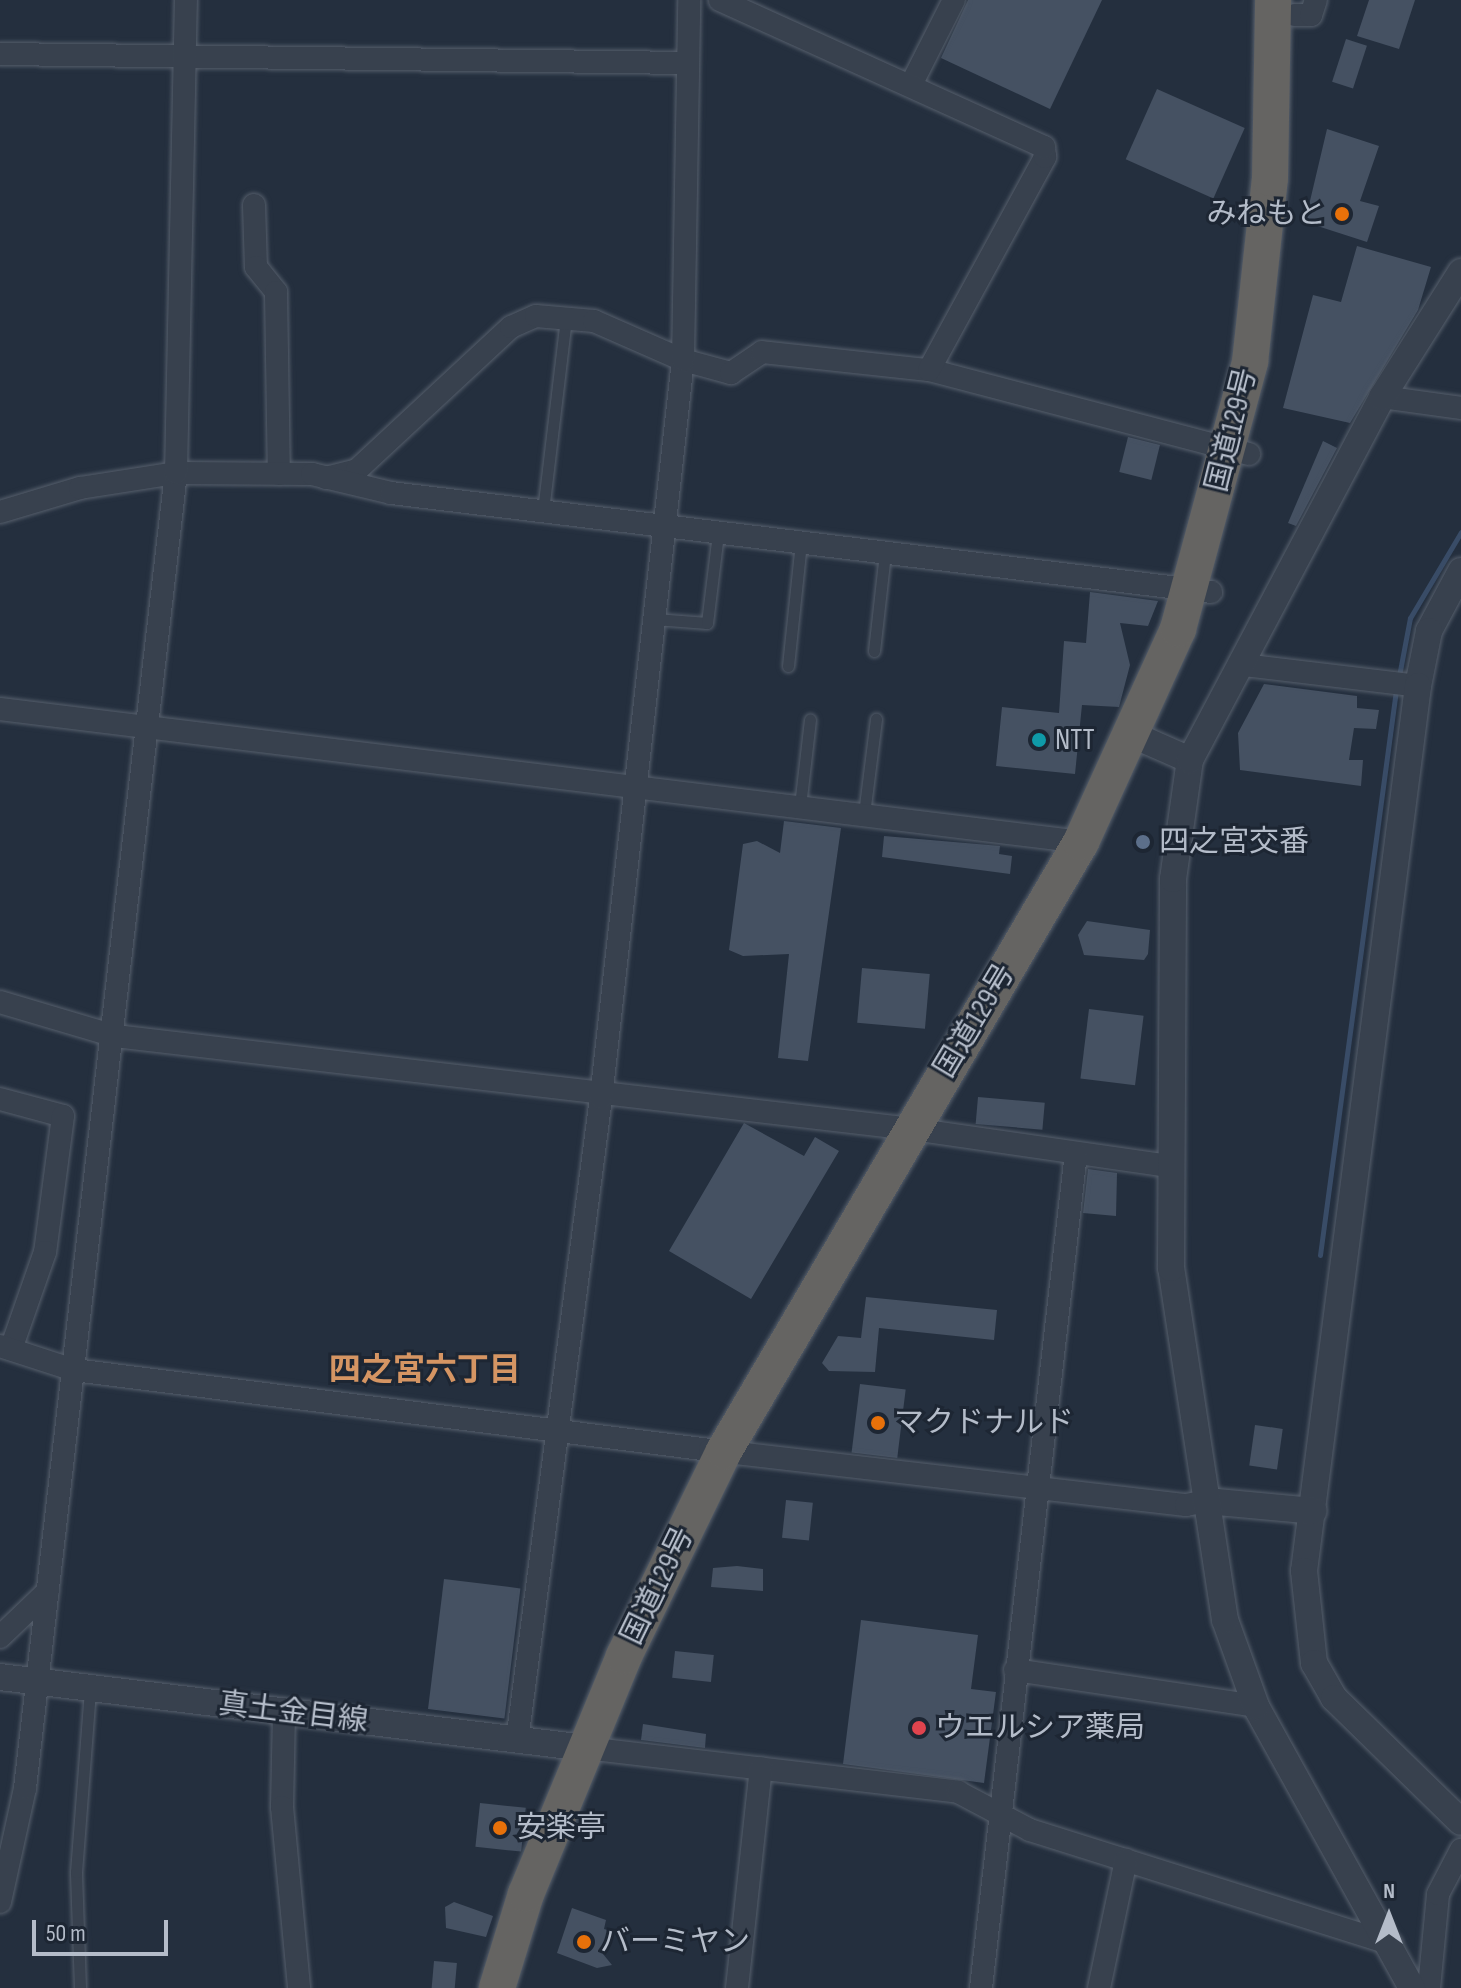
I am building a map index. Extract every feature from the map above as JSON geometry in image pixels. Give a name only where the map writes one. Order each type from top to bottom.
[{"type":"highway","name":"国道129号","points":[[922,1130],[1105,848],[1200,591],[1240,451],[1281,286],[1295,4]]},
{"type":"highway","name":"国道129号","points":[[497,1988],[526,1894],[735,1452],[922,1130],[1081,842],[1143,739]]},
{"type":"highway","name":"国道129号","points":[[520,1988],[596,1749]]},
{"type":"street","points":[[0,1902],[25,1788],[115,1036],[176,473],[186,0]]},
{"type":"street","points":[[517,1741],[601,1098],[683,360],[689,0]]},
{"type":"street","points":[[720,0],[1044,147],[1045,157],[929,370]]},
{"type":"street","points":[[911,85],[954,0]]},
{"type":"street","points":[[0,54],[687,63]]},
{"type":"street","points":[[254,205],[256,267],[276,292],[279,474]]},
{"type":"street","points":[[1412,1988],[1391,1944],[1256,1706],[1225,1620],[1171,1268],[1168,1166],[1173,879],[1190,760],[1243,665],[1382,397],[1461,273]]},
{"type":"street","points":[[326,478],[357,470],[511,327],[536,316],[567,315],[683,360],[731,373],[762,352],[929,370],[1240,451]]},
{"type":"street","points":[[1382,397],[1461,408]]},
{"type":"street","points":[[0,512],[80,488],[176,473],[279,474],[326,478],[543,511],[1200,591]]},
{"type":"street","points":[[1461,571],[1429,631],[1418,686],[1304,1571],[1314,1663],[1363,1732],[1461,1822]]},
{"type":"street","points":[[1243,665],[1418,686]]},
{"type":"street","points":[[0,709],[1081,842]]},
{"type":"street","points":[[1143,739],[1190,760]]},
{"type":"street","points":[[0,1002],[115,1036],[601,1098],[922,1130],[1168,1166]]},
{"type":"street","points":[[0,1099],[63,1116],[45,1252],[6,1348],[74,1370],[558,1432],[1186,1505],[1206,1501],[1314,1511]]},
{"type":"street","points":[[981,1988],[998,1809],[1076,1153]]},
{"type":"street","points":[[4,1626],[48,1591]]},
{"type":"street","points":[[1015,1670],[1256,1706]]},
{"type":"street","name":"真土金目線","points":[[0,1677],[596,1749]]},
{"type":"street","points":[[284,1712],[282,1807],[299,1988]]},
{"type":"street","points":[[596,1749],[958,1792],[998,1809],[1030,1830],[1391,1944]]},
{"type":"street","points":[[737,1988],[761,1768]]},
{"type":"street","points":[[1429,1988],[1438,1894],[1461,1850]]},
{"type":"street","points":[[1099,1988],[1126,1860]]},
{"type":"lane","points":[[543,511],[567,315]]},
{"type":"lane","points":[[655,619],[707,623],[718,533]]},
{"type":"lane","points":[[788,666],[801,543]]},
{"type":"lane","points":[[874,651],[885,553]]},
{"type":"lane","points":[[864,814],[876,719]]},
{"type":"lane","points":[[800,806],[810,720]]},
{"type":"lane","points":[[80,1988],[76,1872],[90,1689]]},
{"type":"building","points":[[968,0],[1102,0],[1050,109],[941,58]]},
{"type":"building","points":[[1369,0],[1415,0],[1399,49],[1357,36]]},
{"type":"building","points":[[1346,39],[1367,46],[1353,89],[1332,82]]},
{"type":"building","points":[[1157,89],[1245,128],[1213,198],[1126,159]]},
{"type":"building","points":[[1327,129],[1379,146],[1360,201],[1379,206],[1367,242],[1305,222]]},
{"type":"building","points":[[1357,246],[1431,267],[1418,310],[1350,423],[1283,408],[1313,295],[1341,302]]},
{"type":"building","points":[[1128,437],[1160,445],[1151,480],[1119,472]]},
{"type":"building","points":[[1323,441],[1337,448],[1296,526],[1288,523]]},
{"type":"building","points":[[1090,592],[1158,601],[1148,626],[1120,623],[1130,665],[1119,707],[1082,705],[1075,774],[996,766],[1002,707],[1059,713],[1064,641],[1086,643]]},
{"type":"building","points":[[1264,684],[1357,696],[1357,708],[1379,710],[1376,729],[1354,728],[1349,760],[1363,760],[1361,786],[1240,770],[1238,733]]},
{"type":"building","points":[[784,821],[841,828],[808,1061],[778,1058],[789,954],[743,956],[729,950],[743,844],[757,841],[780,853]]},
{"type":"building","points":[[884,836],[1000,846],[999,854],[1012,856],[1010,874],[882,857]]},
{"type":"building","points":[[1087,921],[1150,930],[1148,954],[1144,960],[1084,955],[1078,935]]},
{"type":"building","points":[[862,968],[930,974],[925,1029],[857,1023]]},
{"type":"building","points":[[1089,1009],[1144,1016],[1135,1085],[1080,1078]]},
{"type":"building","points":[[978,1097],[1045,1103],[1042,1130],[976,1124]]},
{"type":"building","points":[[744,1123],[804,1156],[815,1137],[839,1151],[751,1299],[669,1251]]},
{"type":"building","points":[[1088,1169],[1117,1173],[1116,1216],[1083,1213]]},
{"type":"building","points":[[866,1297],[997,1310],[994,1340],[879,1328],[875,1372],[829,1371],[822,1363],[838,1336],[861,1338]]},
{"type":"building","name":"マクドナルド","points":[[860,1384],[906,1390],[897,1458],[852,1452]]},
{"type":"building","points":[[1255,1425],[1283,1429],[1277,1469],[1249,1466]]},
{"type":"building","points":[[786,1500],[813,1503],[809,1541],[782,1538]]},
{"type":"building","points":[[737,1566],[763,1569],[763,1591],[711,1587],[713,1568]]},
{"type":"building","points":[[444,1579],[520,1588],[504,1718],[428,1709]]},
{"type":"building","name":"ウエルシア薬局","points":[[861,1620],[978,1635],[971,1689],[996,1692],[984,1783],[843,1764]]},
{"type":"building","points":[[675,1651],[714,1655],[711,1682],[672,1678]]},
{"type":"building","points":[[643,1724],[706,1734],[705,1748],[641,1740]]},
{"type":"building","name":"安楽亭","points":[[480,1803],[526,1808],[521,1852],[475,1847]]},
{"type":"building","points":[[454,1902],[493,1916],[486,1937],[446,1928],[445,1907]]},
{"type":"building","name":"バーミヤン","points":[[572,1908],[606,1920],[604,1929],[611,1931],[603,1954],[612,1965],[597,1968],[557,1953]]},
{"type":"building","points":[[434,1961],[457,1963],[455,1988],[432,1988]]},
{"type":"waterway","points":[[1399,676],[1410,618],[1461,532]]},
{"type":"waterway","points":[[1320,1255],[1396,690]]},
{"type":"place","name":"みねもと","points":[[1342,214]]},
{"type":"place","name":"NTT","points":[[1039,740]]},
{"type":"place","name":"四之宮交番","points":[[1143,842]]},
{"type":"place","name":"マクドナルド","points":[[878,1423]]},
{"type":"place","name":"ウエルシア薬局","points":[[919,1728]]},
{"type":"place","name":"安楽亭","points":[[500,1828]]},
{"type":"place","name":"バーミヤン","points":[[584,1942]]},
{"type":"district","name":"四之宮六丁目","points":[[425,1371]]}]
